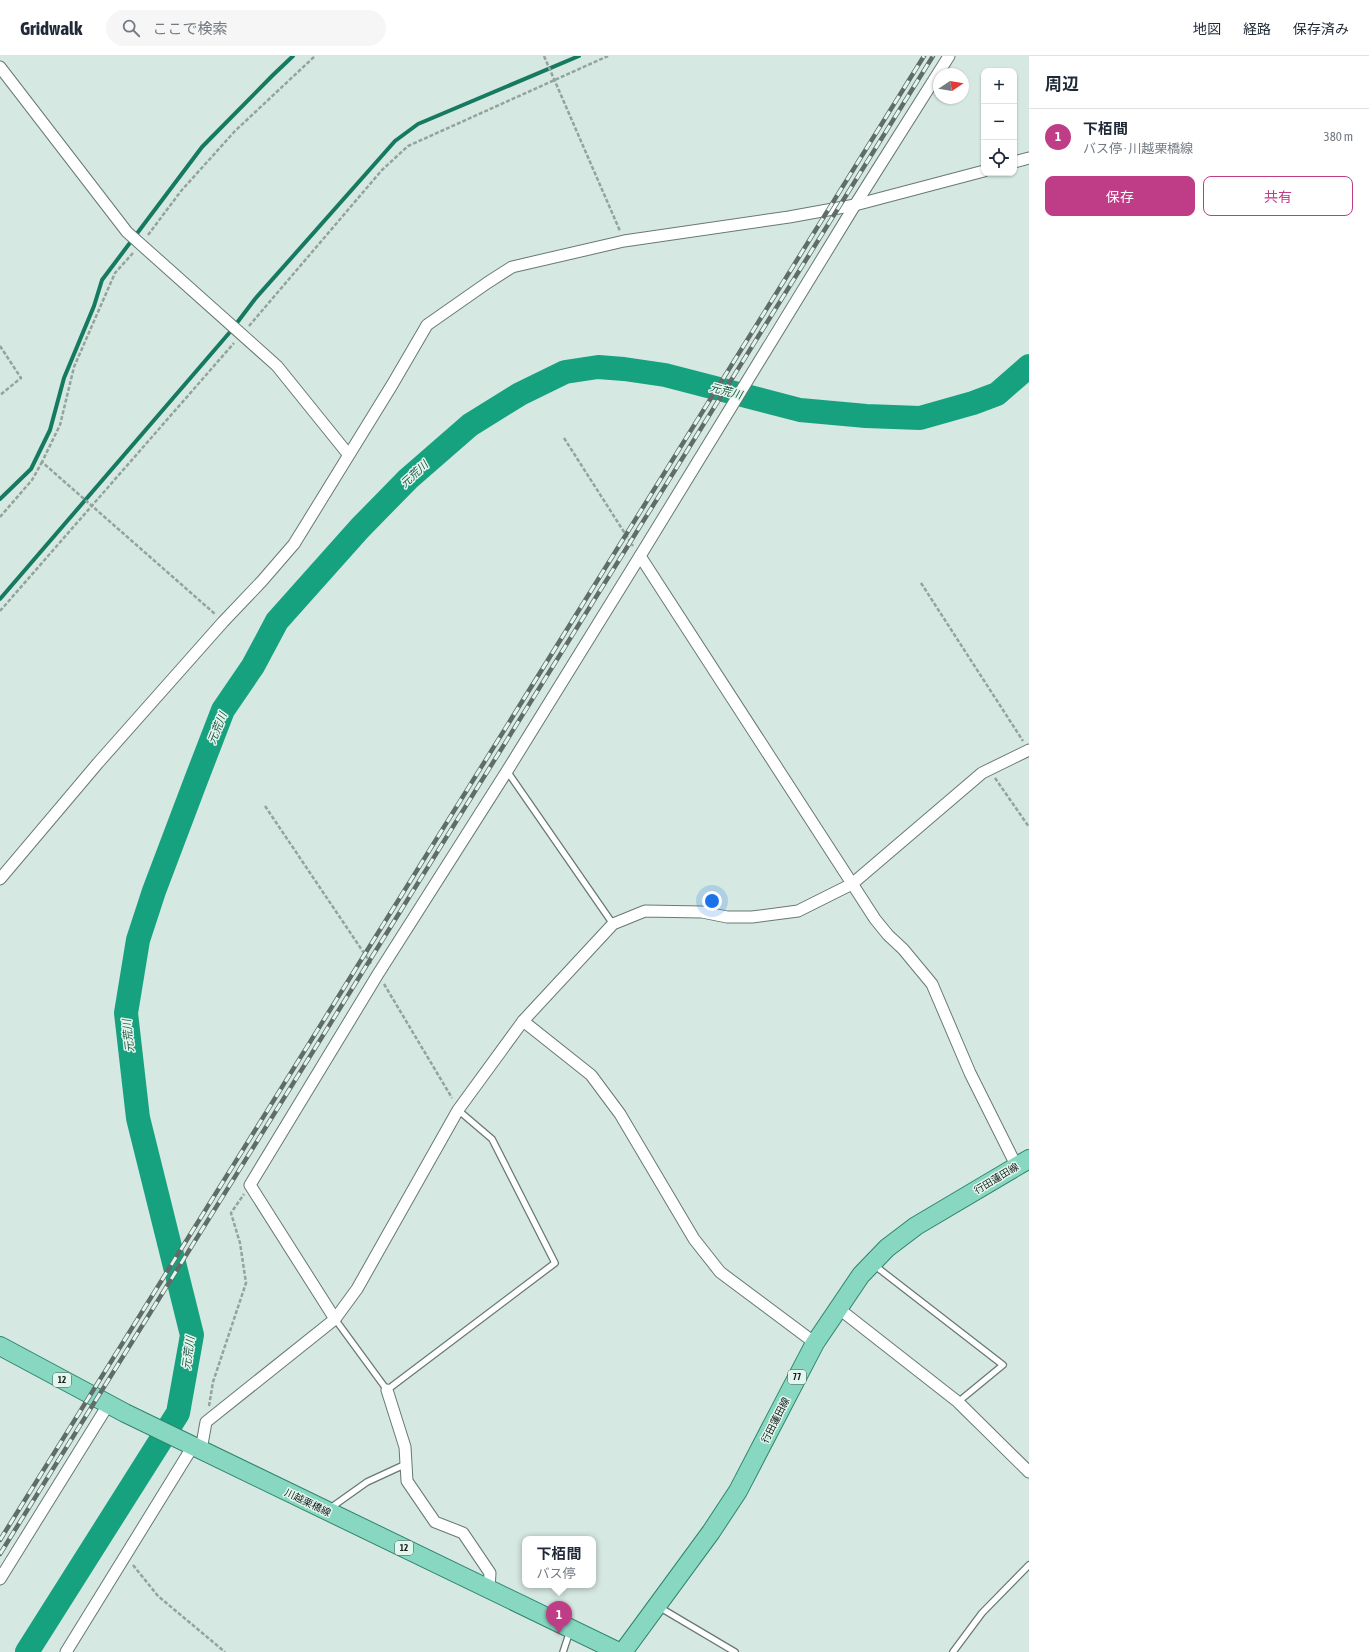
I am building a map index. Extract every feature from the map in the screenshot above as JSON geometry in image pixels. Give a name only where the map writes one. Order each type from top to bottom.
[{"type":"main road","name":"行田蓮田線","points":[[623,1652],[712,1532],[738,1491],[815,1343],[861,1275],[887,1248],[916,1226],[1022,1162]]},
{"type":"main road","name":"川越栗橋線","points":[[0,1346],[108,1405],[619,1652]]},
{"type":"street","points":[[335,1319],[250,1185],[378,974],[507,771],[855,205],[949,56]]},
{"type":"street","points":[[0,67],[127,232],[277,366],[348,454]]},
{"type":"street","points":[[1017,161],[1029,158]]},
{"type":"street","points":[[0,879],[98,763],[294,544],[348,454],[392,385],[427,325],[512,267],[624,241],[789,217],[855,205],[981,172]]},
{"type":"street","points":[[640,556],[852,884],[888,935],[903,949],[932,984],[970,1073],[1022,1162]]},
{"type":"street","points":[[66,1652],[194,1447],[206,1422],[335,1319],[357,1289],[458,1110],[523,1021],[613,924],[645,911],[702,912],[727,917],[752,917],[798,911],[852,884],[982,773],[1029,750]]},
{"type":"street","points":[[523,1021],[591,1075],[620,1114],[694,1239],[720,1272],[815,1343]]},
{"type":"street","points":[[838,1308],[958,1402],[1029,1472]]},
{"type":"street","points":[[387,1390],[405,1447],[407,1481],[435,1522],[463,1533],[490,1573],[489,1589]]},
{"type":"street","points":[[0,1579],[108,1405]]},
{"type":"lane","points":[[507,771],[613,924]]},
{"type":"lane","points":[[335,1319],[387,1390],[555,1263],[492,1140],[458,1110]]},
{"type":"lane","points":[[872,1263],[1003,1365],[958,1402]]},
{"type":"lane","points":[[327,1510],[367,1482],[406,1463]]},
{"type":"lane","points":[[953,1652],[982,1613],[1029,1565]]},
{"type":"lane","points":[[657,1606],[735,1652]]},
{"type":"lane","points":[[563,1652],[571,1629]]},
{"type":"path","points":[[0,517],[32,480],[60,425],[74,367],[115,273],[141,244],[181,191],[235,131],[315,56]]},
{"type":"path","points":[[544,56],[624,241]]},
{"type":"path","points":[[0,611],[91,505],[242,334],[382,170],[408,146],[608,56]]},
{"type":"path","points":[[0,346],[21,378],[0,395]]},
{"type":"path","points":[[564,438],[640,556]]},
{"type":"path","points":[[42,462],[223,622]]},
{"type":"path","points":[[921,583],[1029,750]]},
{"type":"path","points":[[989,770],[1029,827]]},
{"type":"path","points":[[265,806],[378,974],[458,1110]]},
{"type":"path","points":[[206,1422],[213,1382],[246,1284],[240,1243],[231,1213],[250,1185]]},
{"type":"path","points":[[126,1556],[158,1596],[225,1652]]},
{"type":"waterway","points":[[0,499],[31,469],[50,430],[64,378],[94,306],[102,280],[202,147],[293,56]]},
{"type":"waterway","points":[[0,599],[230,332],[255,299],[395,141],[418,124],[579,56]]},
{"type":"waterway","name":"元荒川","points":[[27,1652],[178,1413],[192,1335],[138,1118],[126,1013],[138,940],[154,891],[196,780],[223,710],[253,666],[277,621],[360,528],[408,479],[470,425],[520,394],[565,372],[598,367],[624,369],[665,375],[800,410],[866,416],[920,418],[973,403],[997,394],[1029,366]]},
{"type":"railway","points":[[0,1540],[924,56]]},
{"type":"railway","points":[[0,1554],[933,56]]},
{"type":"place","name":"下栢間","points":[[559,1634]]}]
